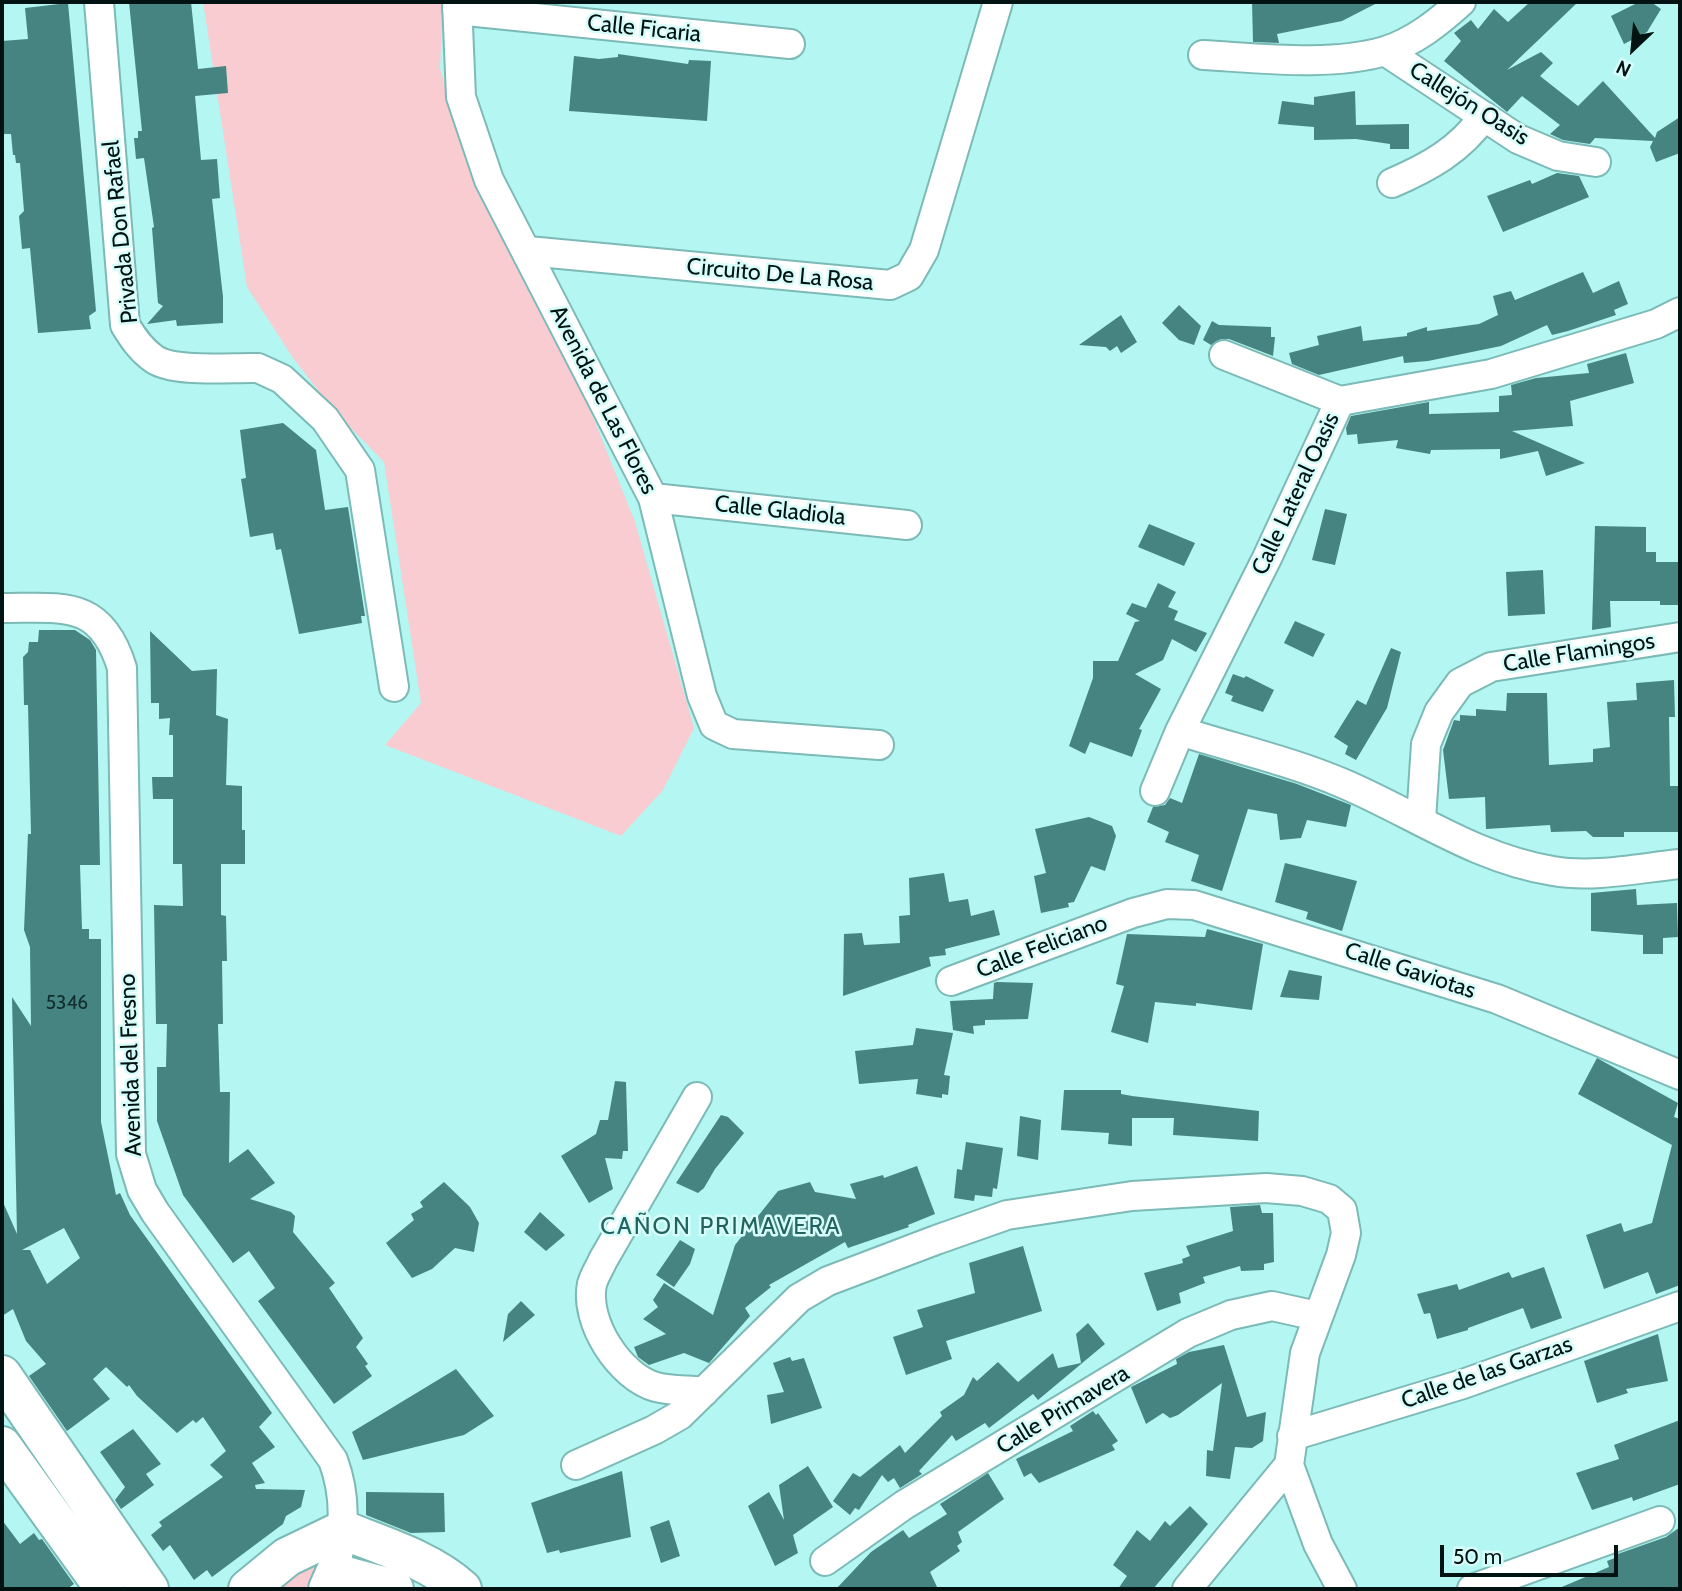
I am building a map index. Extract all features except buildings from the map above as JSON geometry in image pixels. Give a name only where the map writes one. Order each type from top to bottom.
[{"type":"street","name":"Privada Don Rafael","points":[[99,2],[125,326],[139,346],[156,361],[173,366],[258,368],[270,371],[325,419],[349,451],[360,470],[368,502],[394,687]]},
{"type":"street","name":"Circuito De La Rosa","points":[[527,251],[890,285],[909,276],[924,250],[998,2]]},
{"type":"street","name":"Callejón Oasis","points":[[1203,55],[1315,61],[1385,51],[1433,27],[1461,2]]},
{"type":"street","name":"Avenida de Las Flores","points":[[457,6],[461,97],[489,180],[653,498],[702,696],[714,725],[733,734],[879,746]]},
{"type":"street","name":"Calle Ficaria","points":[[457,6],[790,44]]},
{"type":"street","name":"Callejón Oasis","points":[[1385,51],[1518,139],[1558,156],[1596,162]]},
{"type":"street","points":[[1392,183],[1450,153],[1472,133],[1484,116]]},
{"type":"street","name":"Calle Lateral Oasis","points":[[1155,791],[1180,731],[1267,558],[1340,401],[1491,374],[1656,324],[1680,312]]},
{"type":"street","points":[[1224,355],[1340,401]]},
{"type":"street","name":"Calle Gladiola","points":[[653,498],[907,525]]},
{"type":"street","name":"Avenida del Fresno","points":[[2,608],[62,608],[87,615],[105,629],[115,644],[122,668],[131,1154],[142,1190],[155,1212],[333,1460],[343,1487],[343,1530],[331,1581]]},
{"type":"street","name":"Calle Flamingos","points":[[1421,820],[1426,744],[1439,712],[1460,683],[1491,667],[1680,637]]},
{"type":"street","points":[[1180,731],[1340,782],[1421,820],[1478,852],[1556,872],[1601,872],[1680,864]]},
{"type":"street","name":"Calle Gaviotas","points":[[1133,913],[1167,904],[1219,910],[1497,999],[1680,1075]]},
{"type":"street","name":"Calle Feliciano","points":[[951,981],[1133,913]]},
{"type":"street","points":[[696,1097],[603,1259],[592,1284],[592,1301],[596,1322],[621,1366],[637,1379],[657,1388],[704,1392]]},
{"type":"street","points":[[576,1465],[654,1430],[680,1415],[799,1298],[828,1281],[1007,1215],[1132,1196],[1266,1188],[1302,1191],[1329,1199],[1342,1210],[1346,1233],[1341,1255],[1305,1353],[1289,1465],[1318,1544],[1342,1589]]},
{"type":"street","name":"Calle Primavera","points":[[825,1561],[904,1505],[1188,1333],[1231,1315],[1272,1306],[1317,1316]]},
{"type":"street","name":"Calle de las Garzas","points":[[1292,1436],[1464,1384],[1680,1307]]},
{"type":"street","points":[[2,1375],[149,1589]]},
{"type":"street","points":[[2,1446],[105,1589]]},
{"type":"street","points":[[1186,1589],[1289,1465]]},
{"type":"street","points":[[1472,1589],[1660,1521]]},
{"type":"street","points":[[248,1589],[287,1558],[343,1530],[418,1561],[449,1578],[462,1589]]},
{"type":"street","points":[[331,1581],[394,1589]]},
{"type":"shaded area","points":[[203,2],[443,2],[440,68],[463,152],[589,407],[635,522],[694,728],[663,790],[621,836],[385,745],[421,703],[384,462],[334,411],[293,358],[247,287]]},
{"type":"shaded area","points":[[321,1562],[312,1589],[274,1589],[299,1570]]},
{"type":"district","name":"CAÑON PRIMAVERA","points":[[721,1227]]}]
